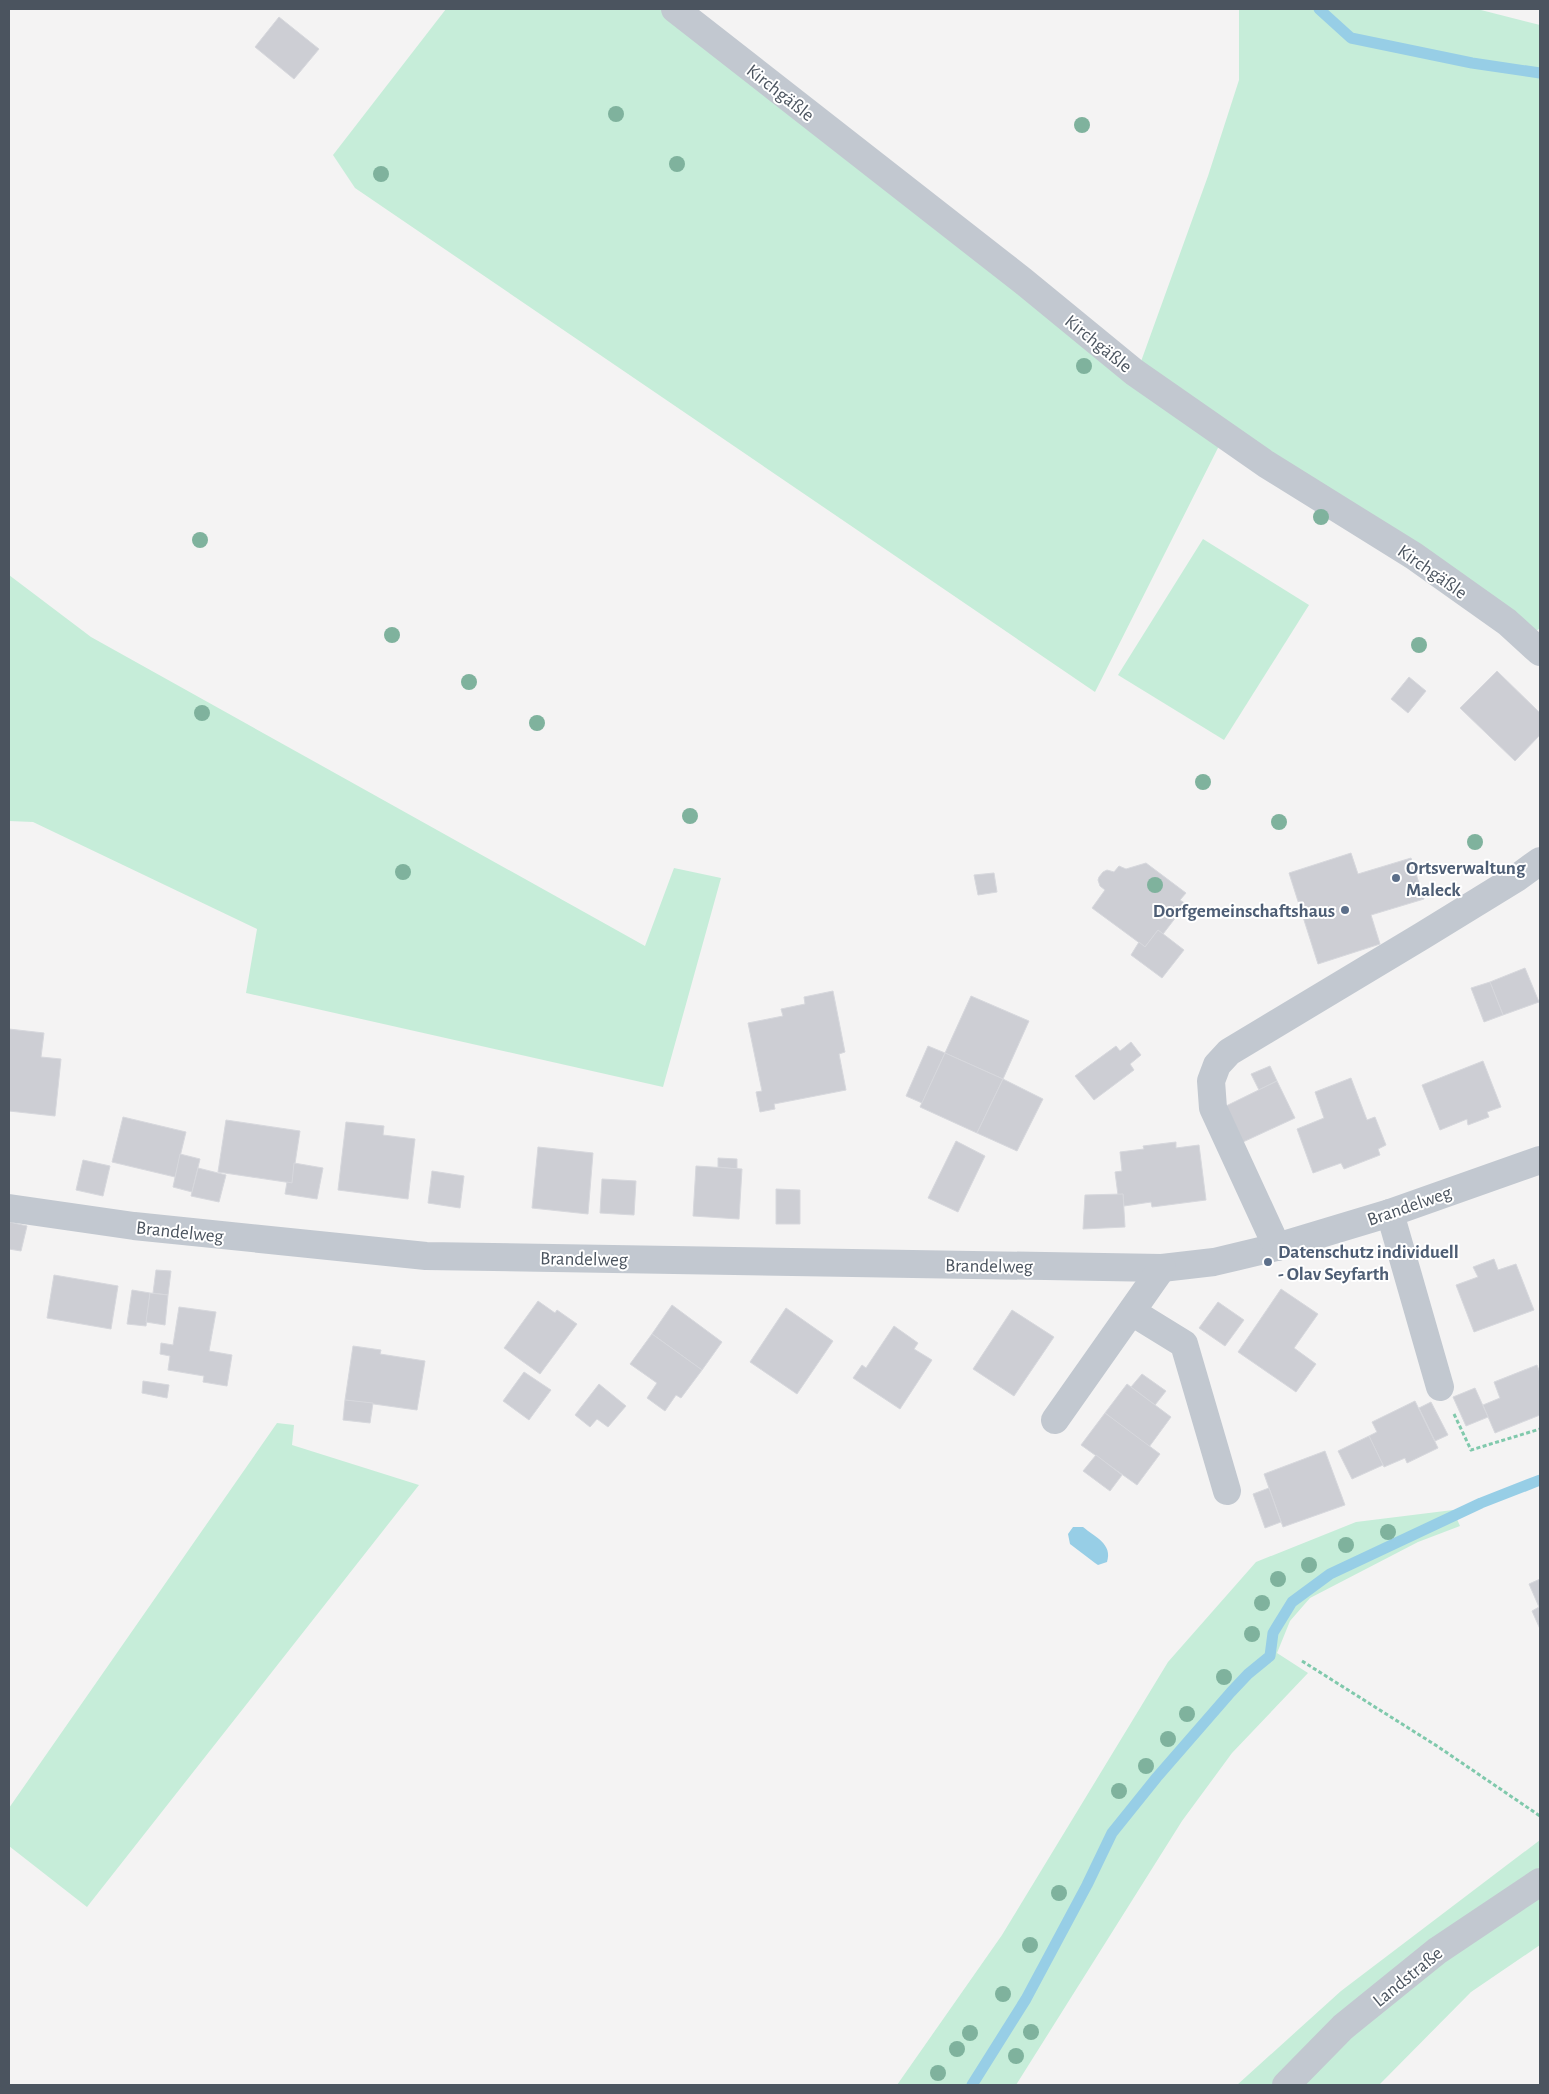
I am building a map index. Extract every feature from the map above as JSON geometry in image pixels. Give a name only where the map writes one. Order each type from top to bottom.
[{"type":"street","name":"Kirchgäßle","points":[[675,9],[1023,281],[1134,372],[1266,464],[1414,556],[1507,622],[1540,652]]},
{"type":"street","points":[[1278,1247],[1214,1108],[1210,1081],[1217,1065],[1229,1052],[1398,951],[1518,877],[1540,861]]},
{"type":"street","name":"Brandelweg","points":[[9,1208],[134,1226],[426,1256],[1162,1268],[1214,1262],[1278,1247],[1390,1213],[1540,1160]]},
{"type":"street","points":[[1390,1213],[1440,1387]]},
{"type":"street","points":[[1055,1420],[1162,1268]]},
{"type":"street","points":[[1132,1312],[1184,1344],[1227,1491]]},
{"type":"street","name":"Landstraße","points":[[1286,2085],[1343,2027],[1437,1951],[1540,1882]]},
{"type":"path","points":[[1440,1387],[1472,1450],[1540,1429]]},
{"type":"path","points":[[1302,1662],[1437,1746],[1540,1816]]},
{"type":"green space","points":[[446,9],[683,9],[1139,367],[1208,176],[1239,80],[1239,9],[1477,9],[1540,25],[1540,628],[1534,633],[1227,430],[1095,692],[355,188],[333,155]]},
{"type":"green space","points":[[1203,539],[1309,605],[1224,740],[1118,675]]},
{"type":"green space","points":[[9,575],[91,637],[645,946],[674,868],[721,878],[663,1087],[246,993],[257,929],[33,822],[9,821]]},
{"type":"green space","points":[[277,1423],[294,1425],[292,1445],[419,1485],[87,1907],[9,1846],[9,1808]]},
{"type":"green space","points":[[1453,1510],[1460,1526],[1418,1542],[1310,1598],[1290,1621],[1277,1653],[1308,1673],[1232,1753],[1182,1821],[1016,2085],[897,2085],[1002,1935],[1168,1662],[1256,1562],[1356,1522]]},
{"type":"green space","points":[[1540,1840],[1540,1945],[1471,1992],[1379,2085],[1237,2085],[1341,1991]]},
{"type":"water","points":[[1073,1527],[1083,1527],[1102,1542],[1107,1550],[1107,1562],[1098,1565],[1070,1544],[1068,1534]]},
{"type":"building","points":[[279,17],[319,49],[294,79],[255,47]]},
{"type":"building","points":[[1497,671],[1540,713],[1540,735],[1515,761],[1460,708]]},
{"type":"building","points":[[1409,677],[1426,691],[1408,713],[1391,699]]},
{"type":"building","name":"Dorfgemeinschaftshaus","points":[[1351,853],[1358,874],[1411,858],[1424,899],[1371,915],[1380,944],[1318,964],[1289,873]]},
{"type":"building","points":[[1146,863],[1186,893],[1180,900],[1186,904],[1163,934],[1158,930],[1145,947],[1092,908],[1105,890],[1100,886],[1098,880],[1103,872],[1107,870],[1114,872],[1119,866],[1126,869]]},
{"type":"building","points":[[994,873],[997,892],[978,895],[974,875]]},
{"type":"building","points":[[1158,930],[1184,950],[1162,978],[1131,955],[1139,942],[1145,947]]},
{"type":"building","points":[[1525,968],[1539,1002],[1503,1015],[1490,982]]},
{"type":"building","points":[[1490,982],[1503,1015],[1484,1022],[1471,988]]},
{"type":"building","points":[[833,991],[845,1052],[839,1054],[846,1090],[774,1104],[775,1109],[760,1112],[756,1092],[762,1091],[748,1023],[783,1016],[781,1009],[805,1004],[804,997]]},
{"type":"building","points":[[971,996],[1029,1021],[1003,1079],[945,1053]]},
{"type":"building","points":[[9,1029],[44,1033],[41,1057],[61,1059],[55,1116],[9,1111]]},
{"type":"building","points":[[1131,1042],[1141,1055],[1130,1064],[1134,1070],[1094,1100],[1075,1076],[1116,1046],[1120,1051]]},
{"type":"building","points":[[928,1046],[945,1053],[922,1103],[906,1096]]},
{"type":"building","points":[[945,1053],[1003,1079],[977,1133],[920,1107]]},
{"type":"building","points":[[1483,1061],[1501,1107],[1487,1112],[1489,1117],[1468,1125],[1467,1119],[1440,1130],[1422,1085]]},
{"type":"building","points":[[1270,1066],[1277,1081],[1259,1090],[1251,1074]]},
{"type":"building","points":[[1351,1078],[1367,1120],[1375,1117],[1386,1145],[1378,1149],[1380,1155],[1344,1169],[1341,1163],[1313,1173],[1297,1129],[1324,1118],[1315,1092]]},
{"type":"building","points":[[1003,1079],[1043,1099],[1017,1151],[977,1133]]},
{"type":"building","points":[[1277,1081],[1295,1118],[1243,1142],[1226,1106]]},
{"type":"building","points":[[123,1117],[186,1132],[175,1177],[112,1162]]},
{"type":"building","points":[[226,1120],[300,1131],[292,1183],[218,1172]]},
{"type":"building","points":[[346,1122],[384,1126],[383,1135],[415,1139],[408,1199],[338,1190]]},
{"type":"building","points":[[956,1141],[985,1156],[958,1212],[928,1198]]},
{"type":"building","points":[[1176,1142],[1176,1148],[1199,1145],[1206,1200],[1152,1207],[1151,1202],[1124,1206],[1123,1194],[1118,1195],[1115,1172],[1122,1171],[1120,1152],[1144,1149],[1143,1146]]},
{"type":"building","points":[[538,1147],[593,1153],[588,1214],[532,1208]]},
{"type":"building","points":[[180,1154],[200,1159],[192,1192],[173,1187]]},
{"type":"building","points":[[718,1158],[737,1159],[737,1169],[718,1167]]},
{"type":"building","points":[[83,1160],[110,1166],[103,1196],[76,1190]]},
{"type":"building","points":[[294,1163],[323,1168],[317,1199],[285,1194],[287,1182],[292,1183]]},
{"type":"building","points":[[696,1166],[742,1169],[739,1219],[693,1216]]},
{"type":"building","points":[[198,1168],[226,1175],[219,1202],[191,1196]]},
{"type":"building","points":[[432,1171],[464,1176],[460,1208],[428,1203]]},
{"type":"building","points":[[602,1179],[636,1181],[634,1215],[600,1213]]},
{"type":"building","points":[[776,1189],[800,1190],[800,1224],[776,1224]]},
{"type":"building","points":[[1123,1194],[1125,1227],[1083,1229],[1085,1195]]},
{"type":"building","points":[[9,1222],[27,1226],[21,1251],[9,1249]]},
{"type":"building","points":[[1494,1259],[1498,1270],[1516,1264],[1534,1310],[1474,1332],[1456,1285],[1478,1277],[1473,1267]]},
{"type":"building","points":[[156,1270],[171,1271],[168,1295],[153,1293]]},
{"type":"building","points":[[54,1275],[118,1286],[111,1329],[47,1318]]},
{"type":"building","points":[[1281,1289],[1318,1314],[1294,1348],[1316,1364],[1296,1392],[1238,1352]]},
{"type":"building","points":[[132,1290],[150,1293],[146,1326],[127,1324]]},
{"type":"building","points":[[150,1293],[168,1295],[165,1325],[146,1322]]},
{"type":"building","points":[[538,1301],[555,1313],[557,1310],[577,1324],[540,1374],[504,1348]]},
{"type":"building","points":[[1218,1302],[1244,1320],[1225,1346],[1199,1328]]},
{"type":"building","points":[[672,1305],[722,1342],[702,1370],[652,1334]]},
{"type":"building","points":[[179,1307],[216,1312],[209,1351],[232,1355],[227,1386],[203,1382],[204,1376],[168,1370],[170,1356],[160,1354],[161,1343],[173,1345]]},
{"type":"building","points":[[786,1308],[833,1341],[797,1394],[750,1362]]},
{"type":"building","points":[[1012,1310],[1054,1337],[1014,1396],[973,1369]]},
{"type":"building","points":[[894,1326],[918,1343],[914,1349],[932,1360],[900,1409],[853,1378],[862,1365],[866,1368]]},
{"type":"building","points":[[652,1334],[702,1370],[681,1398],[676,1395],[665,1411],[647,1398],[657,1383],[630,1364]]},
{"type":"building","points":[[353,1346],[381,1350],[380,1354],[425,1361],[417,1410],[345,1400]]},
{"type":"building","points":[[1537,1365],[1540,1373],[1540,1415],[1495,1433],[1483,1405],[1500,1398],[1494,1382]]},
{"type":"building","points":[[524,1372],[551,1390],[529,1420],[503,1401]]},
{"type":"building","points":[[1142,1374],[1166,1391],[1155,1405],[1131,1387]]},
{"type":"building","points":[[143,1381],[169,1385],[167,1398],[142,1393]]},
{"type":"building","points":[[599,1384],[626,1406],[608,1427],[597,1419],[590,1427],[575,1415]]},
{"type":"building","points":[[1127,1384],[1171,1417],[1149,1447],[1105,1413]]},
{"type":"building","points":[[1475,1388],[1488,1417],[1466,1426],[1453,1397]]},
{"type":"building","points":[[345,1400],[373,1403],[370,1423],[343,1420]]},
{"type":"building","points":[[1415,1401],[1438,1448],[1407,1463],[1405,1458],[1384,1467],[1369,1436],[1377,1432],[1372,1422]]},
{"type":"building","points":[[1431,1402],[1448,1435],[1435,1441],[1419,1408]]},
{"type":"building","points":[[1105,1413],[1160,1454],[1137,1485],[1081,1445]]},
{"type":"building","points":[[1369,1436],[1383,1465],[1352,1479],[1338,1451]]},
{"type":"building","points":[[1325,1451],[1345,1505],[1283,1527],[1264,1474]]},
{"type":"building","points":[[1096,1455],[1122,1475],[1110,1491],[1083,1471]]},
{"type":"building","points":[[1269,1488],[1281,1522],[1265,1528],[1253,1494]]},
{"type":"building","points":[[1540,1579],[1540,1629],[1532,1611],[1539,1607],[1529,1584]]},
{"type":"waterway","points":[[1319,9],[1351,38],[1472,63],[1540,73]]},
{"type":"waterway","points":[[972,2085],[1026,1999],[1087,1885],[1112,1833],[1157,1777],[1231,1692],[1248,1674],[1270,1656],[1273,1633],[1292,1602],[1330,1574],[1481,1503],[1540,1480]]},
{"type":"place","name":"Ortsverwaltung Maleck","points":[[1396,878]]},
{"type":"place","name":"Dorfgemeinschaftshaus","points":[[1345,910]]},
{"type":"place","name":"Datenschutz individuell - Olav Seyfarth","points":[[1268,1262]]}]
